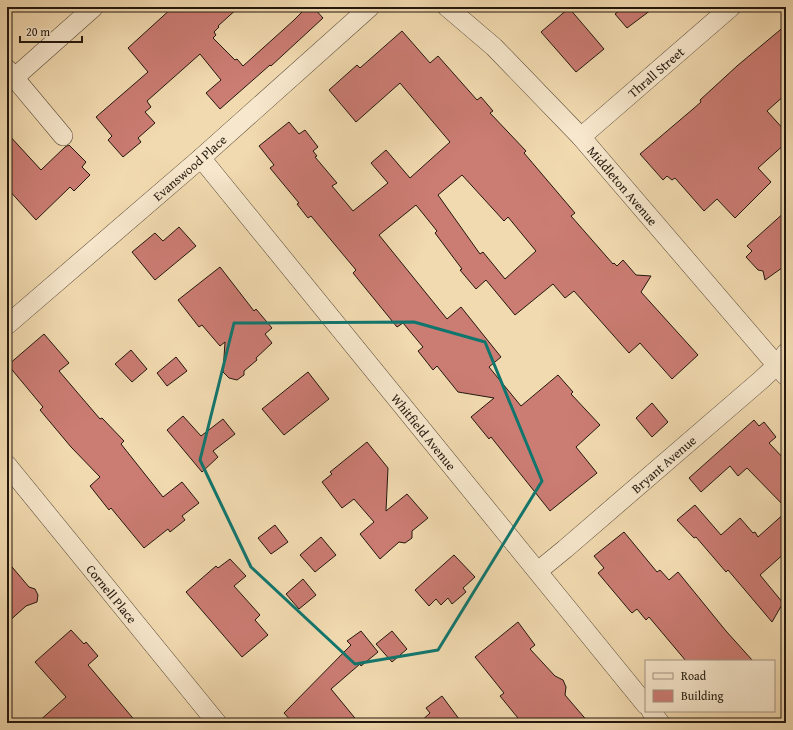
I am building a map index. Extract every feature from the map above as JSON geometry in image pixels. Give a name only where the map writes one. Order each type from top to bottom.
[{"type":"street","points":[[63,136],[10,74],[94,7]]},
{"type":"street","name":"Evanswood Place","points":[[7,325],[201,158],[370,7]]},
{"type":"street","name":"Middleton Avenue","points":[[446,7],[494,47],[581,137],[783,365]]},
{"type":"street","name":"Thrall Street","points":[[581,137],[731,7]]},
{"type":"street","name":"Whitfield Avenue","points":[[201,158],[645,704]]},
{"type":"street","name":"Bryant Avenue","points":[[538,571],[783,365]]},
{"type":"street","name":"Cornell Place","points":[[7,465],[217,723]]},
{"type":"street","points":[[652,712],[660,723]]},
{"type":"highlighted area","points":[[414,322],[485,342],[542,481],[438,650],[355,664],[251,567],[200,460],[234,323]]},
{"type":"building","points":[[173,7],[239,7],[218,26],[219,27],[214,32],[216,35],[213,38],[243,66],[307,7],[313,7],[323,18],[271,66],[270,65],[220,109],[206,93],[221,80],[200,54],[147,101],[151,107],[145,112],[155,123],[138,138],[141,142],[123,157],[108,140],[112,136],[96,117],[148,72],[128,48]]},
{"type":"building","points":[[624,7],[655,7],[627,28],[615,14]]},
{"type":"building","points":[[569,8],[604,49],[576,72],[541,32]]},
{"type":"building","points":[[786,25],[786,94],[767,111],[786,132],[786,143],[758,168],[771,182],[735,218],[717,199],[704,211],[675,178],[672,180],[667,176],[663,180],[640,154],[701,102],[700,100],[737,66]]},
{"type":"building","points":[[402,31],[430,63],[438,56],[477,100],[481,97],[493,111],[490,113],[526,151],[524,153],[575,213],[571,216],[613,264],[614,263],[617,266],[623,260],[636,275],[651,276],[641,292],[698,355],[672,379],[640,343],[629,353],[574,291],[565,298],[553,284],[515,315],[486,280],[476,289],[460,270],[462,269],[435,233],[437,231],[416,205],[379,235],[447,319],[461,307],[501,357],[489,367],[521,406],[558,375],[573,392],[571,394],[600,425],[576,447],[597,473],[550,511],[491,437],[489,439],[471,417],[494,398],[458,392],[437,366],[433,370],[418,351],[423,347],[403,323],[397,327],[353,273],[356,270],[311,216],[308,218],[297,204],[299,203],[270,168],[274,165],[259,146],[289,122],[299,134],[305,130],[318,147],[313,151],[317,156],[315,157],[337,183],[332,186],[353,211],[388,183],[371,163],[386,150],[410,178],[450,142],[400,83],[356,122],[329,90],[357,65],[360,68]],"holes":[[[462,175],[504,221],[508,217],[536,251],[505,279],[483,252],[480,254],[438,195]]]},
{"type":"building","points":[[7,133],[41,170],[69,145],[86,162],[82,167],[90,175],[74,191],[70,187],[36,220],[7,188]]},
{"type":"building","points":[[786,211],[786,265],[765,280],[763,271],[758,270],[746,257],[752,251],[747,246]]},
{"type":"building","points":[[179,227],[196,246],[155,280],[132,252],[155,233],[163,241]]},
{"type":"building","points":[[220,267],[254,311],[256,309],[272,328],[265,334],[272,343],[256,358],[257,360],[244,371],[244,375],[237,380],[229,378],[223,372],[225,342],[220,346],[202,325],[199,327],[178,300]]},
{"type":"building","points":[[44,334],[69,363],[59,371],[100,419],[102,418],[124,441],[121,444],[163,497],[182,482],[199,503],[182,516],[185,520],[170,532],[168,529],[144,548],[111,508],[109,510],[90,486],[100,477],[71,447],[40,410],[43,407],[8,365]]},
{"type":"building","points":[[131,350],[147,369],[132,382],[115,364]]},
{"type":"building","points":[[176,357],[187,371],[167,386],[157,373]]},
{"type":"building","points":[[308,372],[329,399],[284,435],[262,409]]},
{"type":"building","points":[[652,403],[668,422],[652,437],[636,418]]},
{"type":"building","points":[[183,416],[201,436],[223,419],[235,434],[213,451],[218,457],[202,472],[167,430]]},
{"type":"building","points":[[754,420],[759,426],[764,422],[776,437],[769,443],[786,461],[786,508],[747,468],[738,476],[730,466],[701,492],[689,478]]},
{"type":"building","points":[[367,442],[388,468],[386,511],[407,494],[428,518],[412,531],[412,538],[405,543],[399,542],[380,559],[360,534],[374,522],[354,499],[342,508],[322,482],[332,474],[330,472]]},
{"type":"building","points":[[695,505],[721,535],[740,518],[753,533],[755,532],[758,537],[786,512],[786,552],[760,575],[783,603],[772,622],[728,570],[726,572],[696,537],[694,538],[677,520]]},
{"type":"building","points":[[275,525],[288,542],[271,554],[258,538]]},
{"type":"building","points":[[624,532],[657,572],[660,570],[669,580],[678,572],[726,631],[752,660],[685,660],[649,617],[646,620],[637,609],[632,613],[630,611],[598,573],[604,568],[594,556]]},
{"type":"building","points":[[321,537],[336,555],[315,572],[300,555]]},
{"type":"building","points":[[454,555],[475,577],[463,588],[466,592],[452,604],[448,598],[441,605],[436,599],[429,606],[415,590]]},
{"type":"building","points":[[230,559],[246,576],[234,586],[260,615],[255,620],[268,635],[242,657],[186,592],[216,566],[218,568]]},
{"type":"building","points":[[7,561],[29,587],[35,589],[38,595],[37,602],[26,606],[7,623]]},
{"type":"building","points":[[303,579],[316,595],[299,609],[286,594]]},
{"type":"building","points":[[518,622],[535,645],[530,649],[555,676],[563,680],[566,687],[565,695],[589,723],[522,723],[500,696],[504,693],[475,657]]},
{"type":"building","points":[[71,630],[84,644],[86,642],[98,656],[88,665],[137,723],[37,723],[66,697],[35,662]]},
{"type":"building","points":[[361,631],[378,652],[361,666],[360,664],[331,689],[359,723],[293,723],[284,713],[351,645],[347,641]]},
{"type":"building","points":[[392,631],[407,649],[392,662],[376,644]]},
{"type":"building","points":[[442,696],[462,723],[419,723],[430,713],[426,708]]}]
